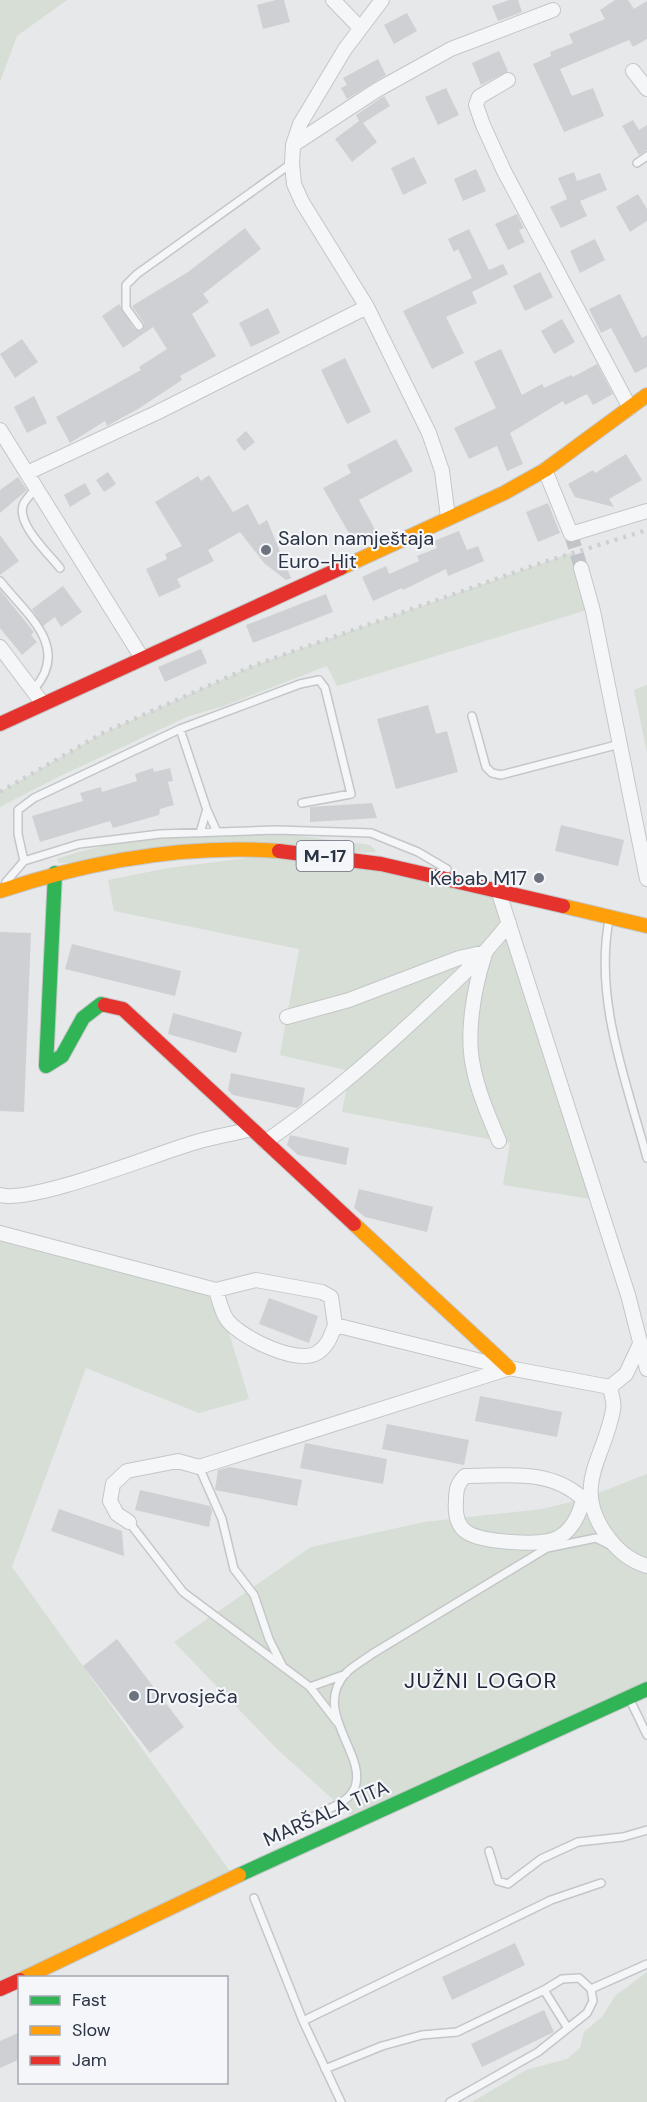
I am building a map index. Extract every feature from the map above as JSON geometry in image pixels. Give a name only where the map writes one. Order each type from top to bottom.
[{"type":"street","points":[[333,0],[360,28]]},
{"type":"street","points":[[382,0],[360,28],[300,124],[293,145],[294,184],[302,202],[367,307],[429,433],[442,471],[448,517]]},
{"type":"street","points":[[293,145],[377,90],[452,50],[553,10]]},
{"type":"street","points":[[633,71],[647,89]]},
{"type":"street","points":[[508,80],[479,97],[476,105],[483,125],[504,171],[630,408]]},
{"type":"street","points":[[27,473],[147,417],[367,307]]},
{"type":"street","points":[[0,724],[504,493],[544,471],[647,395]]},
{"type":"street","points":[[0,430],[142,658]]},
{"type":"street","points":[[544,471],[571,534],[647,510]]},
{"type":"street","points":[[581,568],[593,611],[647,879]]},
{"type":"street","points":[[0,647],[34,689],[43,704]]},
{"type":"street","name":"M-17","points":[[0,890],[55,873],[153,855],[239,849],[292,852],[345,859],[472,884],[647,926]]},
{"type":"street","points":[[55,873],[46,1066],[62,1056],[83,1018],[101,1004],[123,1009],[509,1368]]},
{"type":"street","points":[[498,890],[628,1295],[647,1369]]},
{"type":"street","points":[[265,1142],[314,1108],[381,1053],[486,952],[508,923]]},
{"type":"street","points":[[287,1017],[349,1000],[459,958],[486,952]]},
{"type":"street","points":[[486,952],[475,997],[472,1065],[483,1102],[499,1141]]},
{"type":"street","points":[[0,1195],[9,1197],[41,1191],[195,1142],[252,1129]]},
{"type":"street","points":[[0,1233],[216,1290],[256,1280],[322,1292],[331,1297],[335,1325],[328,1344],[317,1353],[306,1357],[287,1353],[244,1335],[227,1320],[216,1290]]},
{"type":"street","points":[[335,1325],[509,1368],[610,1388]]},
{"type":"street","points":[[610,1388],[626,1374],[640,1344]]},
{"type":"street","points":[[129,1522],[117,1514],[110,1501],[113,1484],[128,1471],[178,1461],[199,1467],[509,1368]]},
{"type":"street","points":[[610,1388],[614,1408],[586,1497],[569,1529],[552,1544],[508,1541],[467,1533],[458,1523],[455,1513],[458,1483],[465,1476],[525,1475],[563,1484],[586,1497],[592,1514],[615,1547],[631,1560],[647,1566]]},
{"type":"street","name":"MARŠALA TITA","points":[[26,1976],[234,1877],[647,1689]]},
{"type":"street","points":[[0,1989],[18,1981]]},
{"type":"lane","points":[[637,163],[647,156]]},
{"type":"lane","points":[[139,326],[126,308],[126,285],[137,274],[292,163]]},
{"type":"lane","points":[[36,488],[23,504],[22,513],[25,525],[60,568]]},
{"type":"lane","points":[[0,581],[47,640],[48,667],[34,689]]},
{"type":"lane","points":[[24,861],[18,834],[18,810],[34,798],[180,729],[300,684],[319,680],[325,688],[351,794],[302,803]]},
{"type":"lane","points":[[472,716],[486,766],[492,773],[501,775],[620,744]]},
{"type":"lane","points":[[180,729],[207,810],[217,832]]},
{"type":"lane","points":[[200,833],[207,810]]},
{"type":"lane","points":[[0,890],[24,861],[79,844],[160,834],[217,832],[371,833],[418,852],[472,884]]},
{"type":"lane","points":[[609,917],[604,972],[606,1000],[647,1158]]},
{"type":"lane","points":[[199,1467],[222,1519],[234,1569],[254,1595],[269,1639],[285,1669]]},
{"type":"lane","points":[[129,1522],[183,1592],[310,1687],[338,1724],[355,1763],[355,1788],[345,1800],[314,1816]]},
{"type":"lane","points":[[310,1687],[346,1674],[372,1654],[552,1544],[596,1538],[615,1547]]},
{"type":"lane","points":[[338,1724],[335,1705],[346,1674]]},
{"type":"lane","points":[[628,1697],[647,1735]]},
{"type":"lane","points":[[489,1851],[498,1881],[508,1884],[542,1858],[578,1842],[623,1838],[647,1830]]},
{"type":"lane","points":[[303,2020],[551,1900],[601,1883]]},
{"type":"lane","points":[[254,1898],[303,2020],[341,2102]]},
{"type":"lane","points":[[591,1989],[647,1964]]},
{"type":"lane","points":[[325,2069],[382,2046],[422,2035],[457,2032],[562,1979],[579,1978],[591,1989],[593,2001],[587,2013],[538,2052],[450,2102]]},
{"type":"lane","points":[[544,1990],[567,2027]]},
{"type":"shaded area","points":[[0,0],[67,0],[17,36],[0,82]]},
{"type":"shaded area","points":[[571,553],[587,610],[337,686],[327,666],[224,706],[189,716],[58,777],[0,807],[0,792],[103,733],[255,665]]},
{"type":"shaded area","points":[[647,685],[647,753],[634,690]]},
{"type":"shaded area","points":[[278,833],[370,845],[377,852],[59,863],[57,859],[110,845],[138,841]]},
{"type":"shaded area","points":[[297,852],[498,890],[597,1200],[503,1185],[510,1143],[342,1112],[350,1071],[280,1055],[299,949],[114,911],[108,880],[168,868]]},
{"type":"shaded area","points":[[0,1231],[216,1290],[249,1399],[199,1413],[86,1368],[12,1567],[234,1877],[27,1976],[18,1976],[18,1980],[0,1989]]},
{"type":"shaded area","points":[[647,1474],[647,1689],[357,1821],[277,1749],[174,1642],[311,1547],[424,1522],[542,1509],[583,1499]]},
{"type":"shaded area","points":[[647,1972],[647,2102],[472,2102],[526,2070],[567,2059],[580,2048],[584,2032],[602,2017],[615,1996]]},
{"type":"building","points":[[284,0],[290,22],[263,29],[257,5]]},
{"type":"building","points":[[509,0],[518,0],[522,12],[498,21],[492,6]]},
{"type":"building","points":[[615,0],[628,0],[634,9],[647,1],[647,39],[633,47],[629,40],[560,69],[572,96],[593,88],[604,116],[564,132],[533,64],[551,56],[550,52],[573,43],[569,34],[605,19],[600,10]]},
{"type":"building","points":[[407,13],[417,31],[394,44],[384,25]]},
{"type":"building","points":[[499,51],[508,71],[481,85],[472,63]]},
{"type":"building","points":[[378,59],[386,75],[347,99],[341,88],[347,85],[343,78]]},
{"type":"building","points":[[446,88],[459,115],[438,125],[425,97]]},
{"type":"building","points":[[384,96],[390,106],[363,123],[377,142],[352,162],[335,139],[359,121],[356,115]]},
{"type":"building","points":[[633,120],[639,130],[647,125],[647,150],[639,155],[622,126]]},
{"type":"building","points":[[414,157],[427,183],[403,195],[391,168]]},
{"type":"building","points":[[476,169],[486,191],[463,201],[454,179]]},
{"type":"building","points":[[574,172],[577,181],[600,173],[607,190],[580,201],[587,216],[561,228],[550,207],[567,199],[558,178]]},
{"type":"building","points":[[638,194],[647,209],[647,221],[630,232],[616,207]]},
{"type":"building","points":[[517,214],[524,228],[519,230],[525,242],[508,250],[495,224]]},
{"type":"building","points":[[245,228],[261,249],[203,294],[209,302],[192,314],[216,356],[180,376],[182,380],[138,409],[107,426],[105,421],[70,443],[56,417],[141,370],[139,367],[167,349],[153,327],[123,348],[102,316],[119,304],[134,329],[142,331],[144,323],[132,306],[188,272]]},
{"type":"building","points":[[469,229],[489,270],[503,264],[508,274],[472,292],[477,303],[446,317],[464,353],[432,369],[403,311],[472,278],[458,249],[454,252],[448,239]]},
{"type":"building","points":[[595,239],[605,260],[580,273],[570,251]]},
{"type":"building","points":[[540,272],[553,297],[525,311],[513,286]]},
{"type":"building","points":[[620,294],[642,338],[647,335],[647,367],[635,373],[611,328],[601,333],[589,309]]},
{"type":"building","points":[[268,308],[280,333],[251,347],[239,323]]},
{"type":"building","points":[[562,319],[575,342],[554,354],[541,331]]},
{"type":"building","points":[[22,339],[38,362],[15,378],[0,354]]},
{"type":"building","points":[[501,349],[522,395],[542,384],[544,388],[571,375],[573,377],[597,364],[613,394],[593,405],[587,394],[565,405],[563,401],[510,433],[523,464],[507,471],[497,446],[469,459],[454,428],[496,408],[474,362]]},
{"type":"building","points":[[345,358],[371,412],[347,424],[321,370]]},
{"type":"building","points":[[34,396],[47,423],[27,433],[14,407]]},
{"type":"building","points":[[246,431],[255,442],[244,451],[236,440]]},
{"type":"building","points":[[396,439],[413,471],[359,500],[379,537],[357,547],[323,488],[351,473],[347,465]]},
{"type":"building","points":[[626,454],[642,480],[609,499],[614,507],[575,497],[568,484],[593,470],[595,473]]},
{"type":"building","points":[[108,472],[116,484],[104,492],[96,480]]},
{"type":"building","points":[[209,475],[233,512],[248,504],[259,525],[267,520],[291,578],[286,580],[264,563],[240,532],[208,550],[214,561],[177,579],[181,587],[159,597],[146,569],[167,559],[165,554],[182,546],[155,502],[198,476],[201,481]]},
{"type":"building","points":[[18,477],[27,490],[0,513],[0,490]]},
{"type":"building","points":[[85,483],[91,494],[70,507],[64,495]]},
{"type":"building","points":[[548,503],[560,533],[538,542],[526,512]]},
{"type":"building","points":[[459,531],[467,550],[478,546],[484,561],[448,576],[446,569],[403,590],[402,588],[373,601],[362,577],[386,566],[389,574],[419,561],[417,556],[437,548],[434,541]]},
{"type":"building","points":[[0,535],[19,561],[0,575]]},
{"type":"building","points":[[63,586],[82,612],[61,627],[55,617],[43,626],[32,609]]},
{"type":"building","points":[[0,590],[34,632],[31,635],[37,642],[22,655],[0,628]]},
{"type":"building","points":[[326,594],[333,612],[253,643],[246,625]]},
{"type":"building","points":[[201,649],[207,663],[165,682],[158,667]]},
{"type":"building","points":[[428,705],[436,734],[447,731],[458,772],[396,789],[377,719]]},
{"type":"building","points":[[153,768],[154,772],[170,768],[173,781],[168,782],[174,805],[160,809],[159,815],[113,828],[110,821],[40,842],[32,816],[83,801],[80,793],[101,787],[102,792],[137,781],[135,774]]},
{"type":"building","points":[[372,803],[377,818],[310,822],[310,807]]},
{"type":"building","points":[[561,825],[624,840],[618,866],[555,851]]},
{"type":"building","points":[[0,932],[31,933],[24,1112],[0,1111]]},
{"type":"building","points":[[72,944],[181,971],[175,996],[65,969]]},
{"type":"building","points":[[173,1013],[242,1032],[236,1053],[168,1034]]},
{"type":"building","points":[[231,1073],[305,1088],[302,1104],[297,1108],[233,1095],[228,1090]]},
{"type":"building","points":[[290,1135],[349,1148],[346,1165],[298,1155],[287,1145]]},
{"type":"building","points":[[359,1189],[433,1207],[427,1232],[365,1217],[354,1208]]},
{"type":"building","points":[[269,1298],[318,1316],[309,1343],[259,1324]]},
{"type":"building","points":[[480,1396],[562,1412],[557,1437],[475,1421]]},
{"type":"building","points":[[387,1424],[469,1440],[464,1465],[382,1449]]},
{"type":"building","points":[[305,1443],[387,1459],[383,1484],[300,1468]]},
{"type":"building","points":[[230,1467],[302,1480],[297,1506],[215,1490],[218,1470]]},
{"type":"building","points":[[140,1490],[210,1506],[212,1511],[209,1527],[135,1510]]},
{"type":"building","points":[[59,1509],[122,1531],[124,1556],[51,1531]]},
{"type":"building","name":"Drvosječa","points":[[117,1639],[184,1727],[150,1753],[83,1666]]},
{"type":"building","points":[[515,1943],[525,1965],[452,2000],[442,1977]]},
{"type":"building","points":[[544,2010],[554,2032],[482,2067],[471,2044]]},
{"type":"building","points":[[18,2033],[18,2060],[0,2068],[0,2041]]},
{"type":"tunnel","points":[[571,534],[581,568]]},
{"type":"railway","points":[[0,792],[103,733],[255,665],[544,562],[647,530]]},
{"type":"traffic: fast","points":[[55,873],[46,1066],[62,1056],[83,1018],[101,1004],[105,1005]]},
{"type":"traffic: fast","points":[[239,1875],[647,1689]]},
{"type":"traffic: slow","points":[[341,568],[504,493],[545,470],[647,395]]},
{"type":"traffic: slow","points":[[0,891],[68,871],[138,857],[208,850],[279,851]]},
{"type":"traffic: slow","points":[[563,906],[647,926]]},
{"type":"traffic: slow","points":[[354,1224],[509,1368]]},
{"type":"traffic: slow","points":[[28,1976],[239,1875]]},
{"type":"traffic: jam","points":[[0,724],[341,568]]},
{"type":"traffic: jam","points":[[279,851],[381,864],[563,906]]},
{"type":"traffic: jam","points":[[105,1005],[123,1009],[354,1224]]},
{"type":"traffic: jam","points":[[0,1989],[18,1981]]},
{"type":"place","name":"Salon namještaja Euro-Hit","points":[[266,550]]},
{"type":"place","name":"Kebab M17","points":[[539,878]]},
{"type":"place","name":"Drvosječa","points":[[134,1696]]},
{"type":"district","name":"JUŽNI LOGOR","points":[[481,1680]]}]
